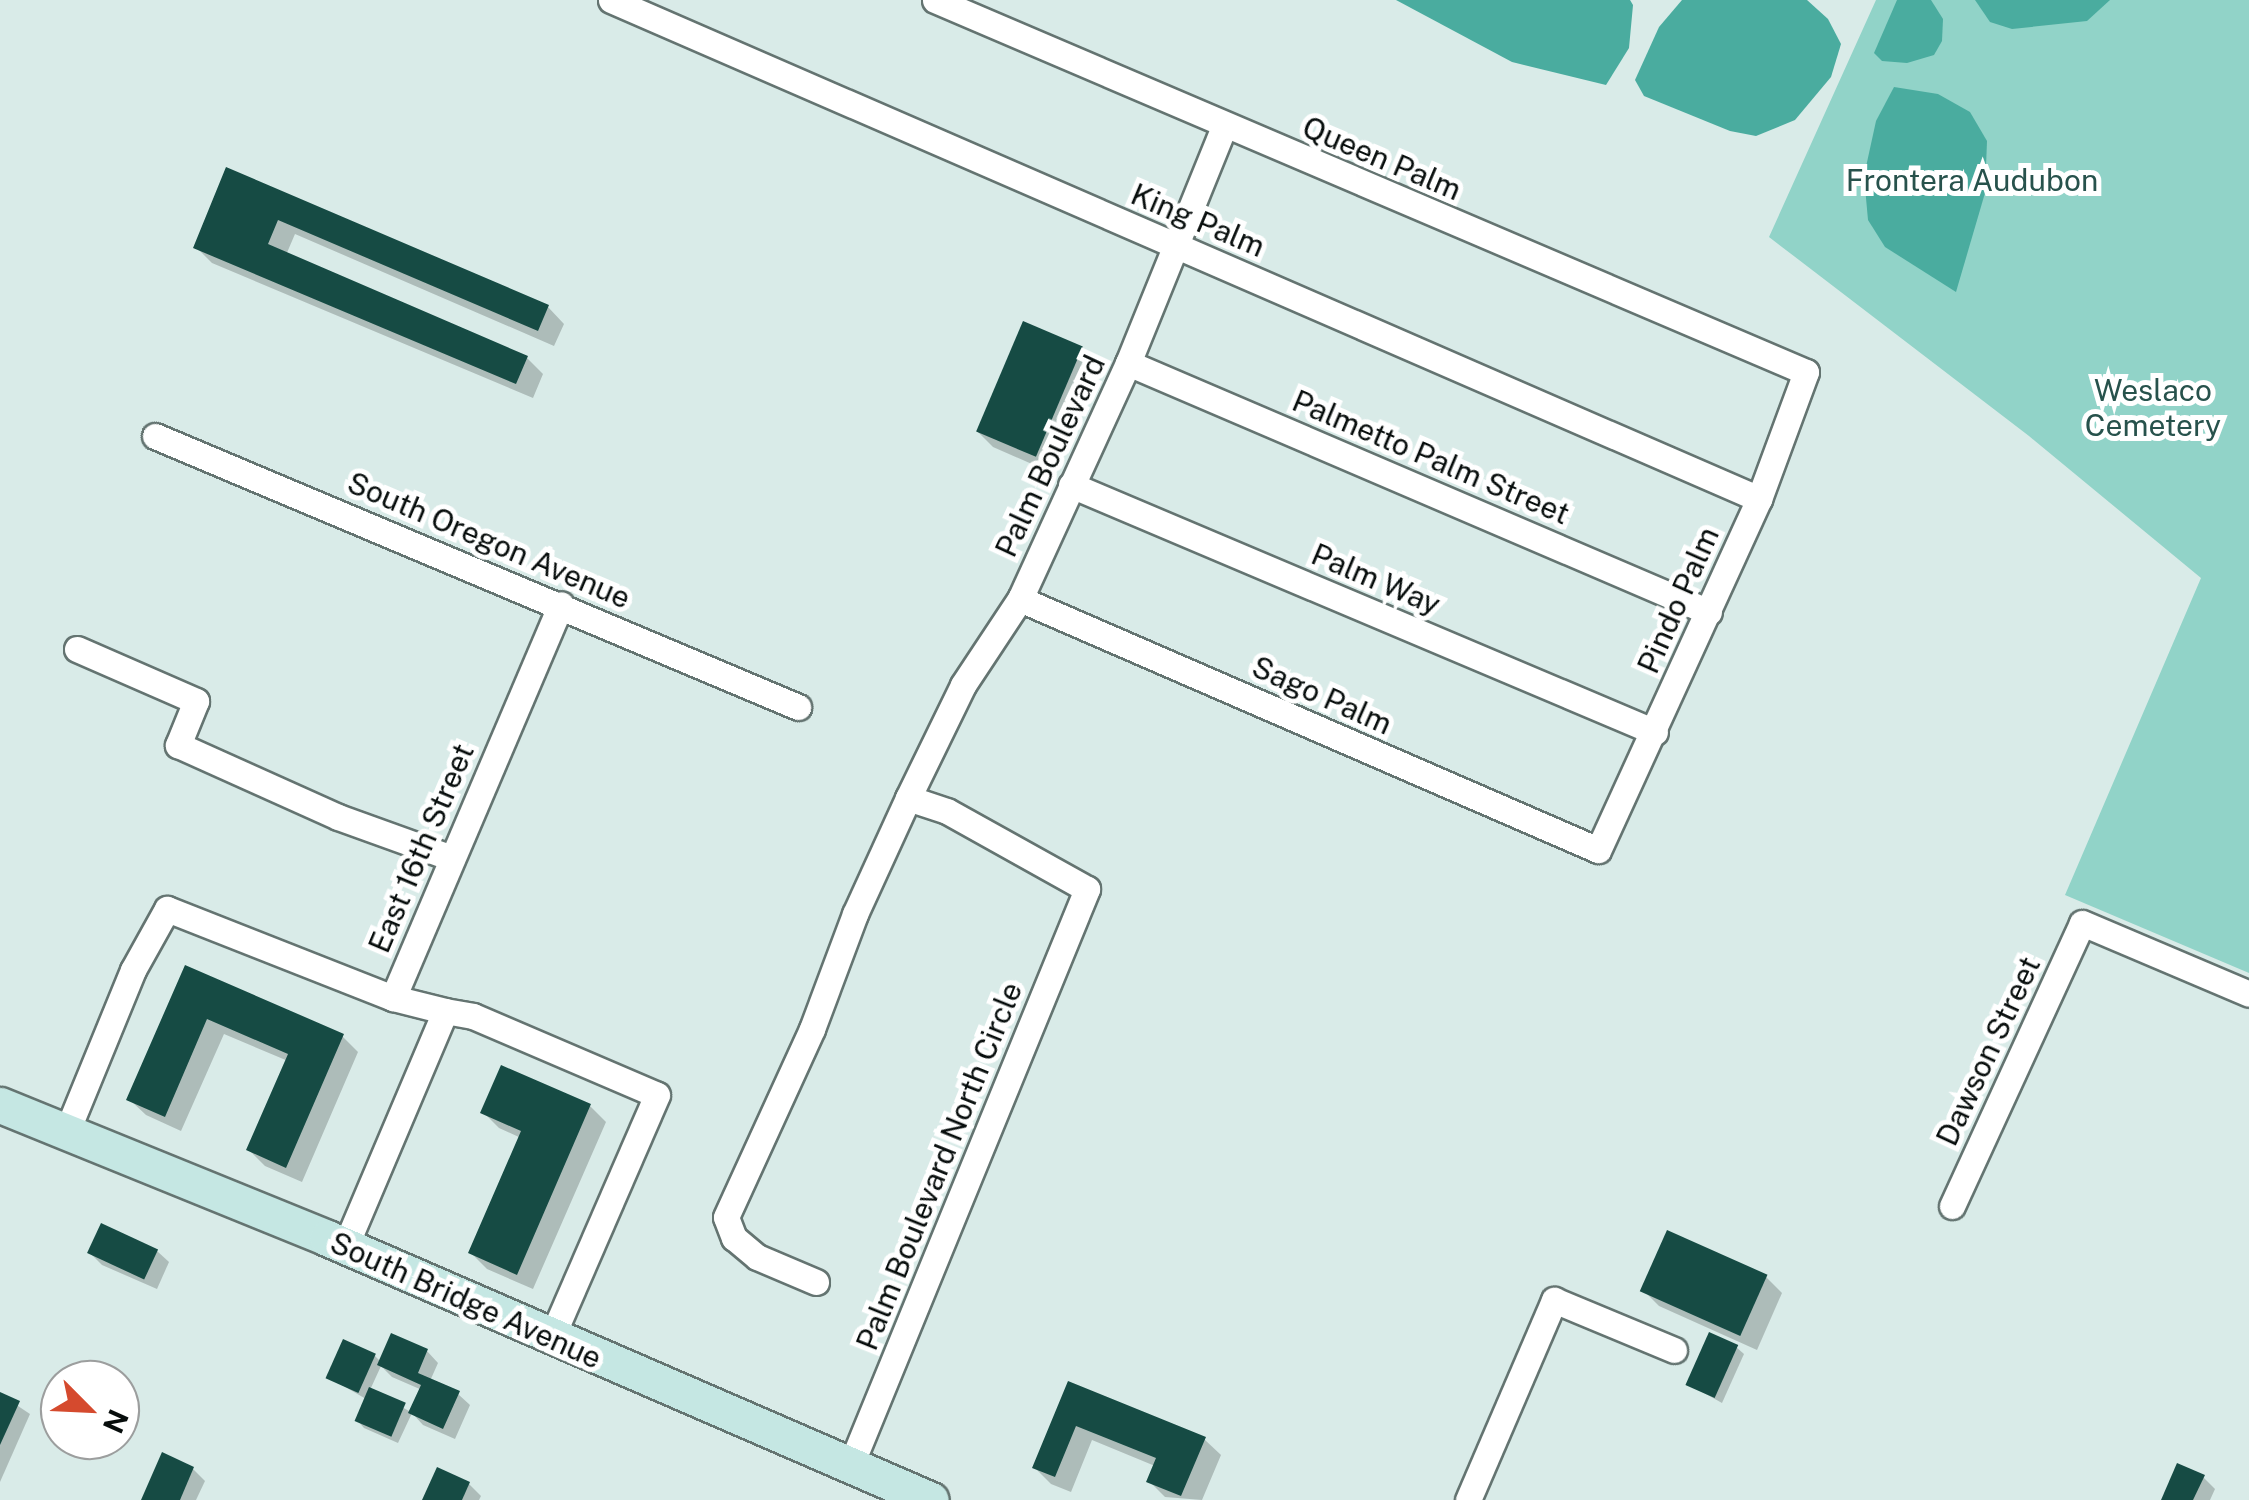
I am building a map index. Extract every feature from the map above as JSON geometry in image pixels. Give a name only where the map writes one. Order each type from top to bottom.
[{"type":"street","name":"King Palm","points":[[611,0],[1760,499]]},
{"type":"street","name":"Queen Palm","points":[[935,0],[1224,127],[1806,372]]},
{"type":"street","name":"Palm Boulevard","points":[[908,798],[963,684],[1020,598],[1128,362],[1224,127]]},
{"type":"street","name":"Palmetto Palm Street","points":[[1128,362],[1709,612]]},
{"type":"street","name":"Pindo Palm","points":[[1598,850],[1760,499],[1806,372]]},
{"type":"street","name":"South Oregon Avenue","points":[[155,436],[798,707]]},
{"type":"street","name":"Palm Way","points":[[1071,486],[1655,732]]},
{"type":"street","name":"Sago Palm","points":[[1020,598],[1598,850]]},
{"type":"street","name":"East 16th Street","points":[[551,1339],[656,1095],[472,1016],[393,998],[561,604]]},
{"type":"street","points":[[77,649],[196,702],[178,745],[338,816],[452,858]]},
{"type":"street","name":"Palm Boulevard North Circle","points":[[850,1467],[1087,888],[948,811],[908,798]]},
{"type":"street","points":[[816,1282],[757,1257],[734,1238],[726,1217],[908,798]]},
{"type":"street","points":[[67,1131],[134,970],[166,909],[393,998]]},
{"type":"street","name":"Dawson Street","points":[[1952,1206],[2082,923],[2249,994]]},
{"type":"street","points":[[346,1247],[445,1010]]},
{"type":"street","name":"South Bridge Avenue","points":[[0,1105],[346,1247],[930,1500]]},
{"type":"street","points":[[1468,1500],[1554,1300],[1674,1350]]},
{"type":"green space","points":[[1876,0],[2249,0],[2249,973],[2065,895],[2201,578],[2029,436],[1769,237]]},
{"type":"shaded area","points":[[1396,0],[1630,0],[1633,5],[1629,48],[1606,85],[1512,62]]},
{"type":"shaded area","points":[[1682,0],[1807,0],[1828,19],[1841,44],[1831,77],[1795,120],[1756,136],[1730,131],[1644,96],[1635,80],[1659,27]]},
{"type":"shaded area","points":[[1897,0],[1931,0],[1943,19],[1942,41],[1934,55],[1907,63],[1882,61],[1874,53]]},
{"type":"shaded area","points":[[1975,0],[2110,0],[2087,21],[2012,29],[1990,22]]},
{"type":"shaded area","points":[[1894,87],[1938,94],[1970,112],[1987,141],[1985,193],[1956,292],[1885,247],[1868,220],[1864,176],[1876,121]]},
{"type":"building","points":[[226,167],[549,305],[538,331],[278,220],[268,244],[528,356],[516,384],[193,248]]},
{"type":"building","points":[[1023,321],[1083,346],[1036,457],[976,431]]},
{"type":"building","points":[[185,965],[344,1034],[286,1168],[246,1150],[288,1054],[207,1019],[165,1117],[126,1100]]},
{"type":"building","points":[[501,1065],[591,1104],[517,1275],[468,1253],[521,1131],[480,1113]]},
{"type":"building","points":[[101,1223],[158,1250],[144,1280],[87,1253]]},
{"type":"building","points":[[1667,1230],[1767,1275],[1740,1336],[1640,1291]]},
{"type":"building","points":[[1709,1332],[1738,1345],[1715,1398],[1685,1385]]},
{"type":"building","points":[[391,1333],[428,1349],[418,1373],[460,1391],[443,1429],[408,1413],[421,1385],[377,1365]]},
{"type":"building","points":[[343,1339],[376,1354],[358,1393],[326,1378]]},
{"type":"building","points":[[1068,1381],[1206,1437],[1181,1496],[1146,1482],[1156,1458],[1076,1426],[1055,1477],[1032,1468]]},
{"type":"building","points":[[369,1387],[406,1403],[391,1437],[355,1421]]},
{"type":"building","points":[[0,1392],[20,1401],[0,1445]]},
{"type":"building","points":[[162,1452],[194,1467],[180,1500],[141,1500]]},
{"type":"building","points":[[2177,1463],[2205,1475],[2193,1500],[2161,1500]]},
{"type":"building","points":[[437,1467],[470,1482],[462,1500],[422,1500]]},
{"type":"park label","name":"Frontera Audubon","points":[[1972,180]]},
{"type":"park label","name":"Weslaco Cemetery","points":[[2153,407]]}]
